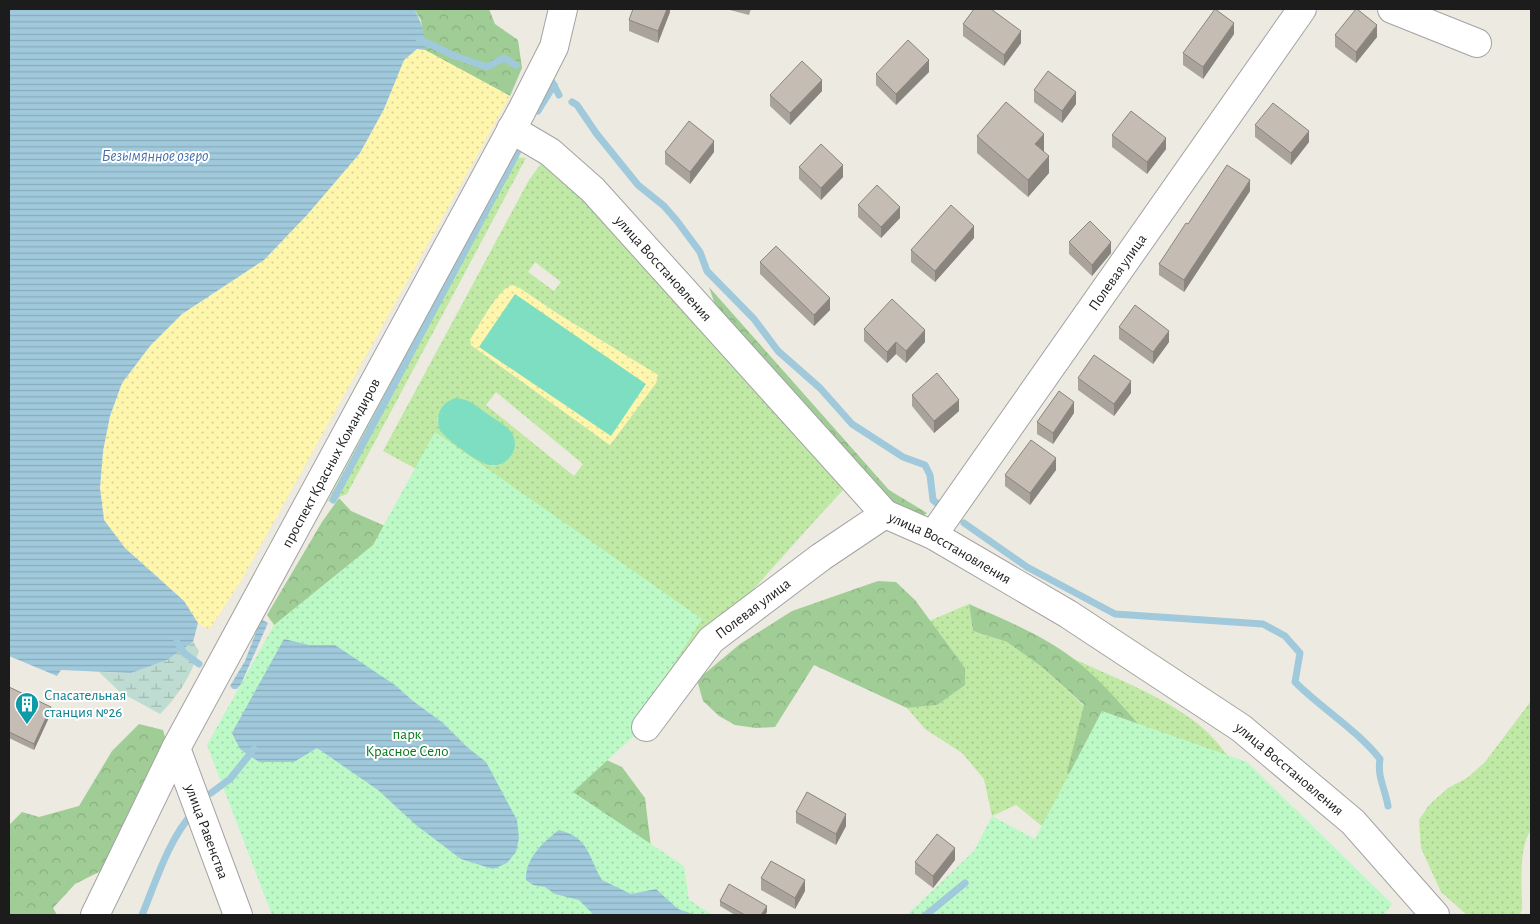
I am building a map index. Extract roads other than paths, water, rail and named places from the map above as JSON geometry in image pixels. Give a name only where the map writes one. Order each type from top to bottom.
[{"type":"street","name":"проспект Красных Командиров","points":[[95,915],[176,748],[554,47],[563,9]]},
{"type":"street","name":"Полевая улица","points":[[934,535],[1302,9]]},
{"type":"street","points":[[1392,9],[1477,43]]},
{"type":"street","name":"улица Восстановления","points":[[511,129],[550,152],[593,190],[885,514],[934,535],[1068,614],[1241,728],[1352,822],[1435,915]]},
{"type":"street","name":"Полевая улица","points":[[646,727],[711,640],[821,557],[885,514]]},
{"type":"street","name":"улица Равенства","points":[[176,748],[238,915]]},
{"type":"water","name":"Безымянное озеро","points":[[9,9],[414,9],[424,34],[425,50],[417,49],[404,60],[384,109],[360,153],[307,215],[264,260],[182,314],[150,346],[122,383],[110,416],[103,451],[100,488],[104,520],[125,548],[184,601],[198,623],[193,642],[167,660],[131,673],[61,670],[57,676],[9,656]]},
{"type":"water","points":[[261,619],[268,623],[241,684],[237,689],[233,689],[230,686],[245,661]]},
{"type":"water","points":[[284,639],[309,645],[335,645],[395,685],[443,723],[467,747],[486,762],[517,820],[519,838],[516,852],[507,863],[493,869],[461,859],[416,825],[378,790],[317,748],[294,762],[259,762],[240,749],[232,733]]},
{"type":"water","points":[[559,830],[577,838],[583,843],[602,880],[631,894],[656,889],[678,909],[696,915],[594,915],[579,900],[555,894],[545,887],[533,885],[526,880],[528,865],[541,846]]},
{"type":"waterway","points":[[419,39],[455,56],[487,67],[504,58],[516,65]]},
{"type":"waterway","points":[[552,82],[559,95]]},
{"type":"waterway","points":[[538,111],[554,85]]},
{"type":"waterway","points":[[572,102],[577,105],[596,133],[638,185],[664,206],[677,221],[700,252],[707,271],[754,319],[778,351],[820,388],[852,424],[903,457],[925,465],[930,475],[933,500],[939,505]]},
{"type":"waterway","points":[[333,500],[520,147]]},
{"type":"waterway","points":[[964,523],[1027,567],[1115,614],[1263,624],[1285,636],[1300,653],[1295,682],[1360,738],[1380,759],[1380,777],[1388,806]]},
{"type":"waterway","points":[[177,642],[184,653],[199,664]]},
{"type":"waterway","points":[[211,793],[230,779],[254,749]]},
{"type":"waterway","points":[[142,915],[170,848],[184,823],[193,813]]},
{"type":"waterway","points":[[926,915],[965,883]]},
{"type":"place","name":"Спасательная станция №26","points":[[27,725]]},
{"type":"park label","name":"парк Красное Село","points":[[407,742]]}]
